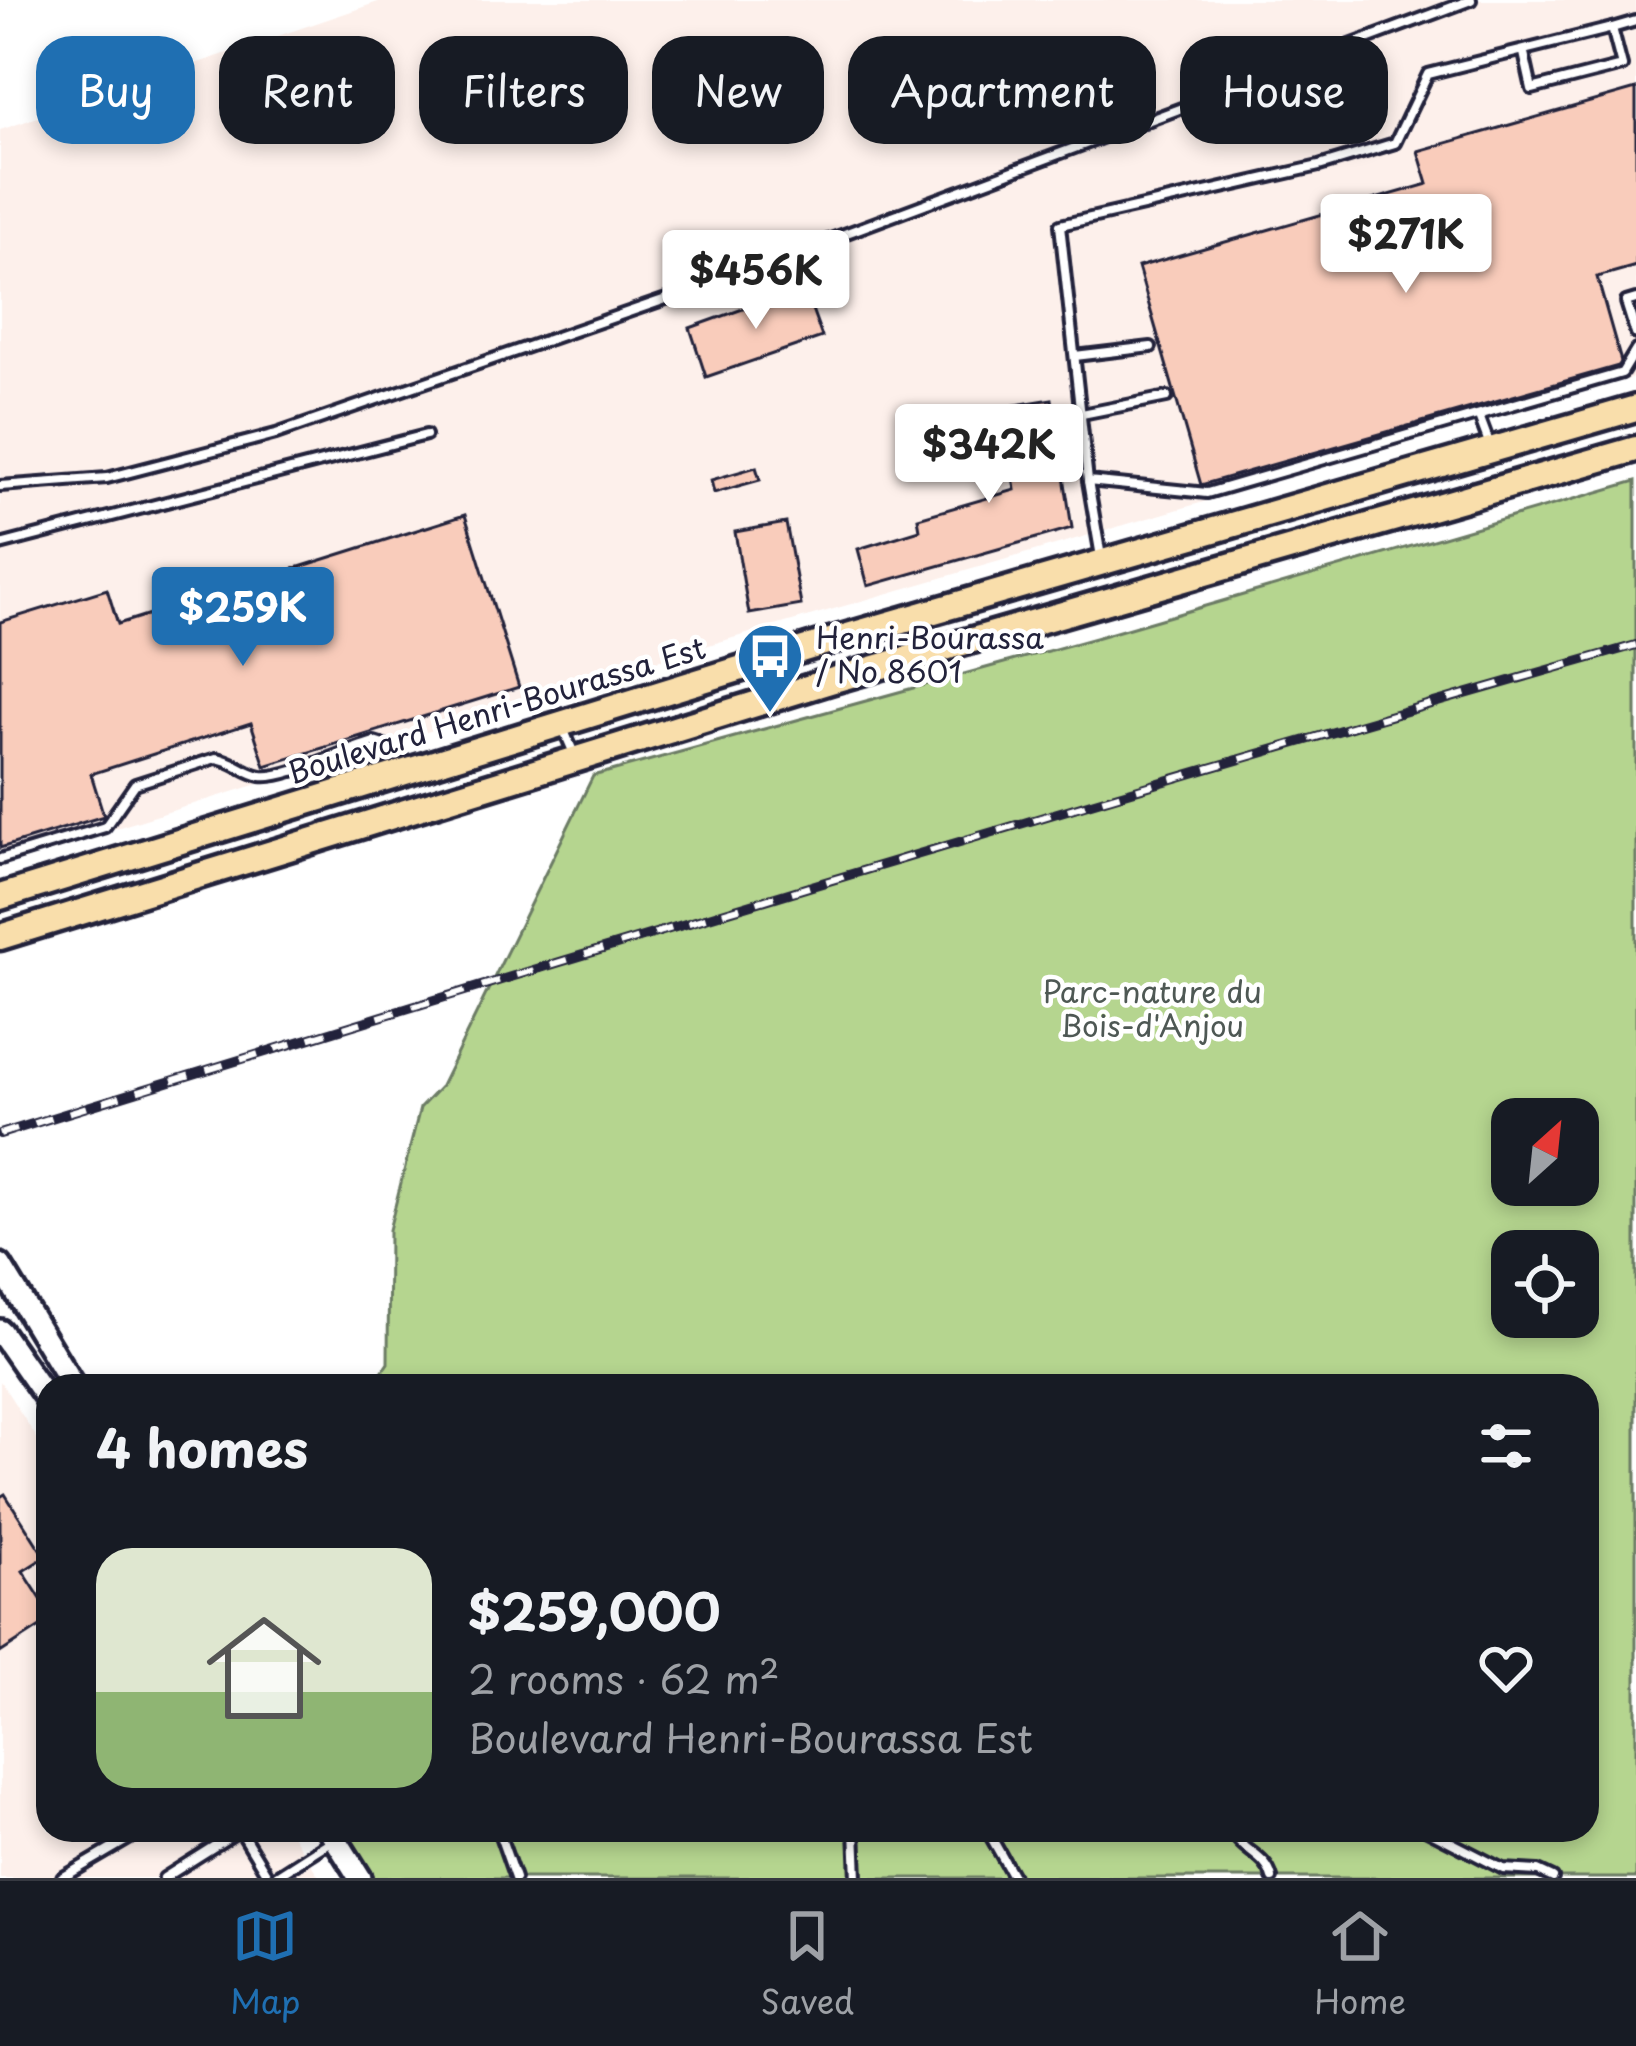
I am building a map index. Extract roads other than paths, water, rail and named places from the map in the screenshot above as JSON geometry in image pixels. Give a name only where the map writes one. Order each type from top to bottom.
[{"type":"main road","name":"Boulevard Henri-Bourassa Est","points":[[0,897],[560,722],[1636,409]]},
{"type":"main road","points":[[0,938],[576,758],[1636,449]]},
{"type":"street","points":[[0,1265],[66,1374]]},
{"type":"street","points":[[0,1331],[36,1383]]},
{"type":"street","points":[[338,1842],[360,1878]]},
{"type":"lane","points":[[0,486],[107,478],[276,434],[718,281],[1471,0]]},
{"type":"lane","points":[[1102,562],[1088,481],[1060,225],[1319,166],[1395,143],[1428,74],[1636,21]]},
{"type":"lane","points":[[1524,53],[1532,89],[1622,66],[1612,28]]},
{"type":"lane","points":[[1636,299],[1626,302],[1636,334]]},
{"type":"lane","points":[[1075,356],[1151,347]]},
{"type":"lane","points":[[1088,481],[1207,493],[1622,374],[1636,350]]},
{"type":"lane","points":[[1082,414],[1167,398]]},
{"type":"lane","points":[[1479,416],[1492,450]]},
{"type":"lane","points":[[0,544],[426,435]]},
{"type":"lane","points":[[1070,571],[1084,609]]},
{"type":"lane","points":[[560,722],[576,758]]},
{"type":"lane","points":[[0,860],[105,827],[135,784],[216,758],[253,774],[271,776],[374,742],[390,747]]},
{"type":"lane","points":[[62,1878],[124,1842]]},
{"type":"lane","points":[[164,1878],[221,1842]]},
{"type":"lane","points":[[248,1842],[271,1878],[322,1842]]},
{"type":"lane","points":[[502,1842],[515,1878]]},
{"type":"lane","points":[[856,1842],[857,1878]]},
{"type":"lane","points":[[994,1842],[1014,1878]]},
{"type":"lane","points":[[1240,1842],[1266,1862],[1273,1878]]},
{"type":"lane","points":[[1450,1842],[1503,1869],[1538,1871],[1553,1878]]},
{"type":"railway","points":[[0,1134],[816,885],[1636,645]]},
{"type":"place","name":"Henri-Bourassa / No 8601","points":[[770,715]]},
{"type":"park label","name":"Parc-nature du Bois-d'Anjou","points":[[1152,1010]]}]
